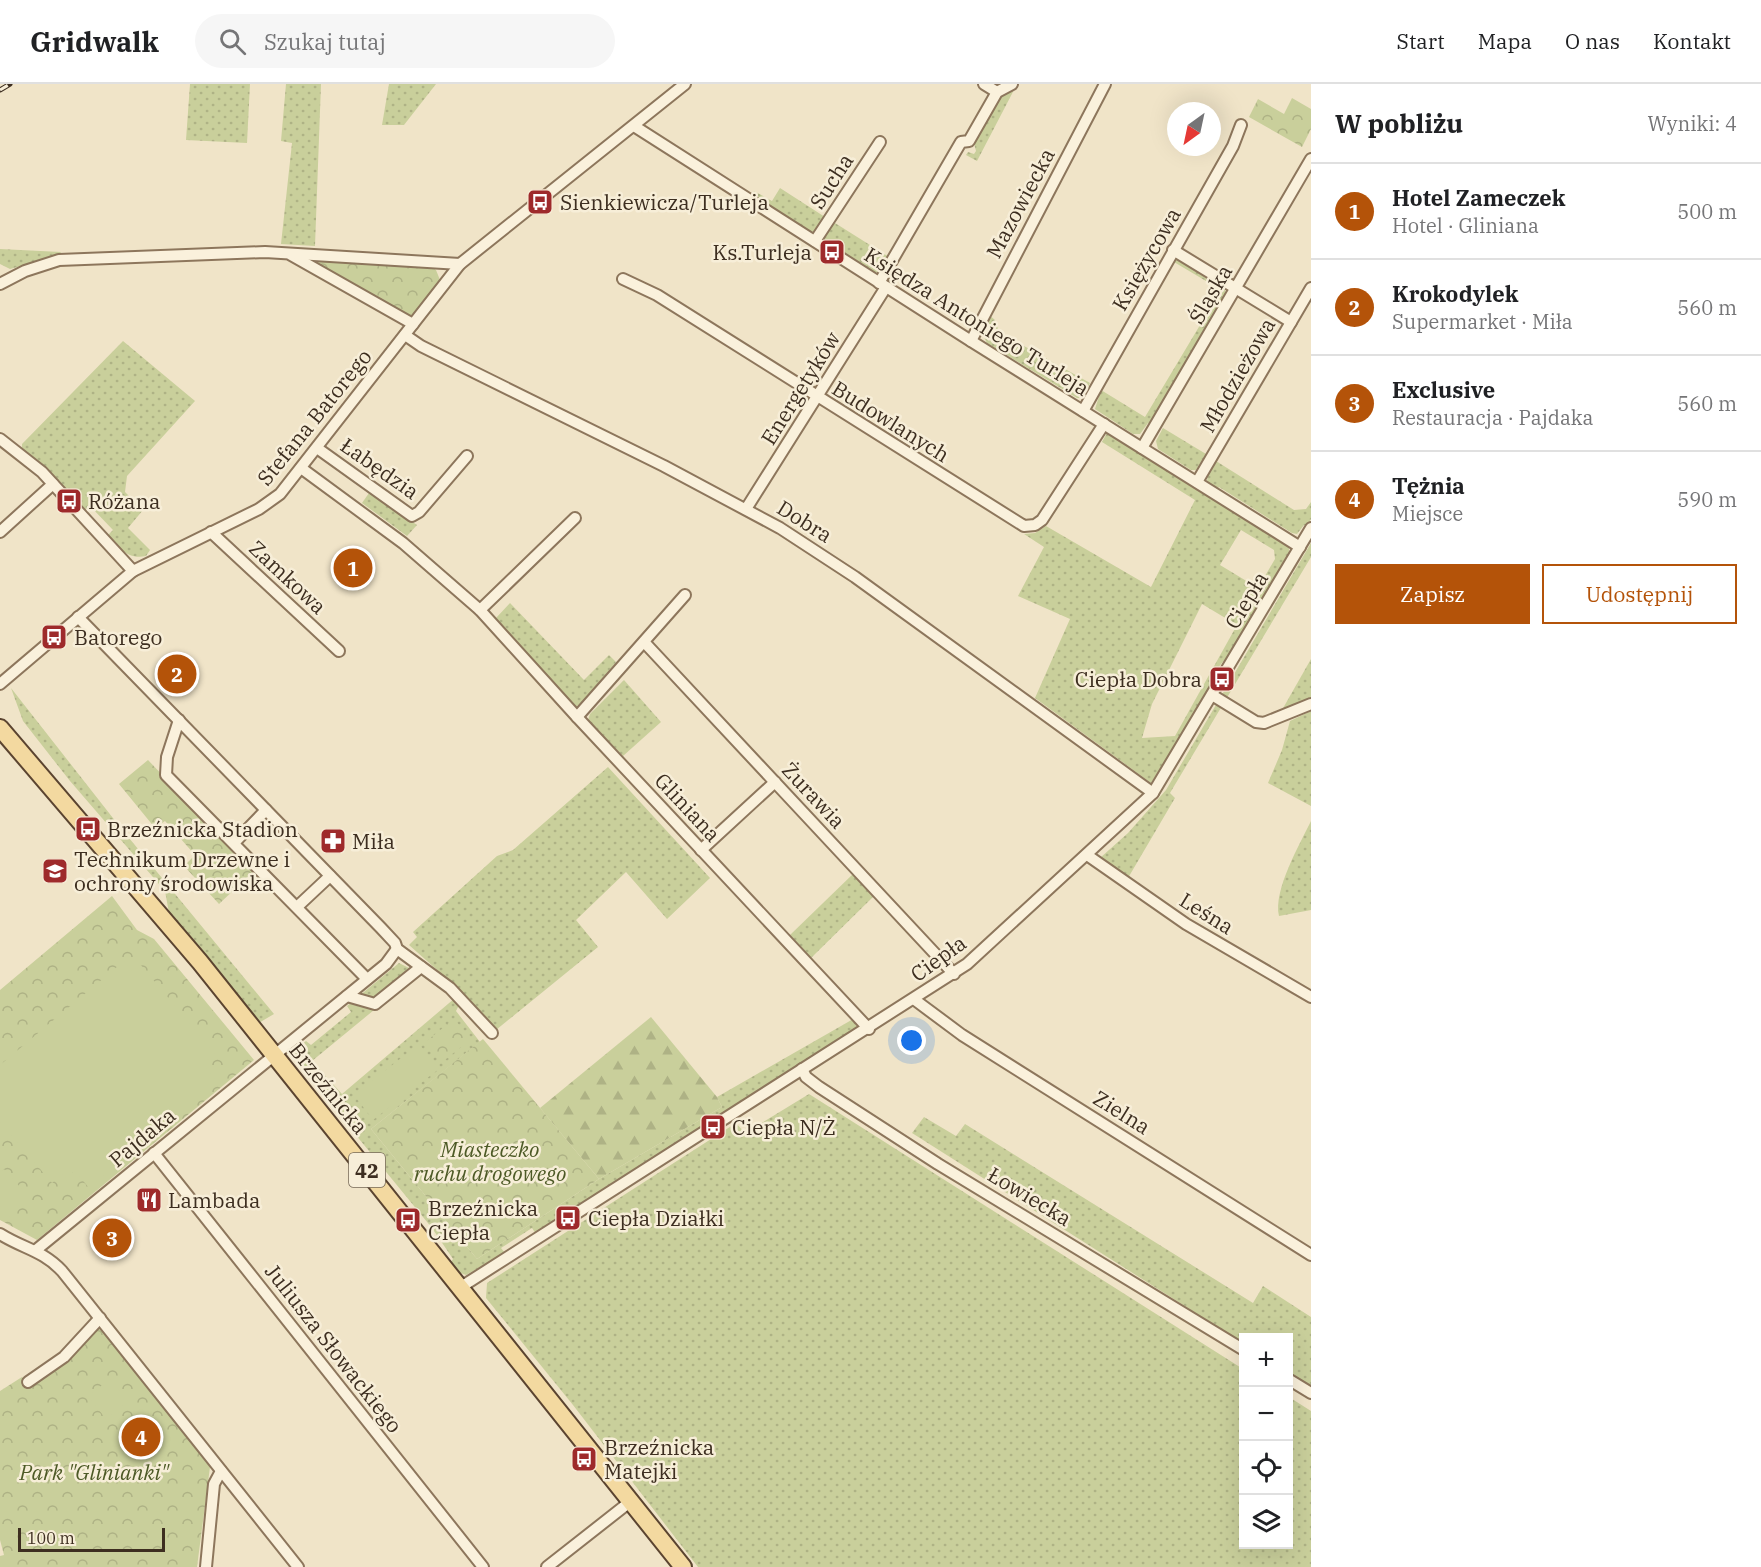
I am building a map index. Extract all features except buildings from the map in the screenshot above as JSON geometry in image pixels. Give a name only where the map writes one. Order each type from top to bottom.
[{"type":"main road","name":"Brzeźnicka","points":[[0,728],[124,871],[461,1287],[683,1567]]},
{"type":"street","name":"Stefana Batorego","points":[[0,684],[133,571],[268,504],[280,494],[460,264],[685,84]]},
{"type":"street","points":[[984,84],[998,92],[1012,84]]},
{"type":"street","name":"Mazowiecka","points":[[970,341],[1105,84]]},
{"type":"street","name":"Energetyków","points":[[747,509],[883,285],[961,142],[969,141],[998,92]]},
{"type":"street","name":"Księżycowa","points":[[1083,411],[1233,146],[1241,125]]},
{"type":"street","name":"Księdza Antoniego Turleja","points":[[634,126],[970,341],[1300,546]]},
{"type":"street","name":"Sucha","points":[[815,242],[880,142]]},
{"type":"street","name":"Śląska","points":[[1142,448],[1311,159]]},
{"type":"street","points":[[1173,250],[1291,322]]},
{"type":"street","points":[[288,253],[413,324]]},
{"type":"street","points":[[1,280],[59,260],[288,253],[460,264]]},
{"type":"street","name":"Budowlanych","points":[[623,279],[657,295],[1024,526],[1035,525],[1042,520],[1104,424]]},
{"type":"street","name":"Młodzieżowa","points":[[1197,482],[1311,288]]},
{"type":"street","name":"Dobra","points":[[405,335],[421,346],[747,509],[855,577],[1153,793]]},
{"type":"street","points":[[0,439],[28,459],[133,571]]},
{"type":"street","name":"Łabędzia","points":[[317,448],[412,516],[419,512],[467,456]]},
{"type":"street","name":"Gliniana","points":[[301,468],[403,543],[480,610],[869,1029]]},
{"type":"street","points":[[0,532],[53,484]]},
{"type":"street","points":[[480,610],[574,518]]},
{"type":"street","name":"Ciepła","points":[[461,1287],[954,974],[1153,793],[1311,528]]},
{"type":"street","name":"Zamkowa","points":[[211,532],[339,651]]},
{"type":"street","points":[[577,717],[645,643],[685,595]]},
{"type":"street","points":[[78,617],[395,943],[397,949],[450,988],[492,1033]]},
{"type":"street","name":"Żurawia","points":[[645,643],[954,974]]},
{"type":"street","points":[[1212,695],[1256,722],[1264,723],[1311,704]]},
{"type":"street","points":[[179,720],[164,772],[367,979]]},
{"type":"street","points":[[701,850],[775,782]]},
{"type":"street","points":[[234,843],[266,810]]},
{"type":"street","name":"Leśna","points":[[1087,855],[1186,924],[1311,997]]},
{"type":"street","points":[[297,906],[330,876]]},
{"type":"street","points":[[273,1055],[393,957],[397,949]]},
{"type":"street","points":[[347,996],[375,1004],[421,967]]},
{"type":"street","name":"Zielna","points":[[915,1000],[962,1035],[1311,1255]]},
{"type":"street","name":"Pajdaka","points":[[36,1250],[273,1055]]},
{"type":"street","name":"Łowiecka","points":[[802,1069],[806,1077],[819,1087],[938,1164],[1239,1347]]},
{"type":"street","name":"Juliusza Słowackiego","points":[[154,1153],[483,1567]]},
{"type":"street","points":[[0,1234],[26,1249],[36,1250],[47,1256],[62,1271],[298,1567]]},
{"type":"street","points":[[28,1382],[64,1357],[100,1318]]},
{"type":"street","points":[[1293,1382],[1311,1394]]},
{"type":"street","points":[[206,1567],[214,1484],[221,1471]]},
{"type":"street","points":[[547,1567],[631,1501]]},
{"type":"green space","points":[[190,84],[250,84],[247,143],[186,140]]},
{"type":"green space","points":[[286,84],[321,84],[315,246],[281,244],[292,143],[281,141]]},
{"type":"green space","points":[[389,84],[436,84],[404,125],[382,125]]},
{"type":"green space","points":[[1015,88],[977,161],[966,155],[968,152],[974,154],[976,151],[974,143],[999,99]]},
{"type":"green space","points":[[1292,98],[1311,109],[1311,129],[1302,147],[1249,117],[1258,99],[1284,114]]},
{"type":"green space","points":[[780,188],[825,217],[818,229],[812,232],[807,230],[752,194],[754,191],[772,201]]},
{"type":"green space","points":[[835,223],[889,257],[879,272],[873,272],[824,241],[824,235]]},
{"type":"green space","points":[[0,249],[61,252],[58,256],[10,269],[0,264]]},
{"type":"green space","points":[[1176,259],[1225,290],[1226,297],[1151,424],[1148,423],[1140,434],[1133,434],[1095,409],[1101,390],[1145,417],[1218,295],[1216,287],[1174,262]]},
{"type":"green space","points":[[315,260],[432,267],[436,270],[440,280],[413,316],[408,316],[315,263]]},
{"type":"green space","points":[[989,315],[995,320],[999,332],[1090,383],[1082,398],[1077,398],[987,343],[984,337]]},
{"type":"green space","points":[[123,341],[195,401],[127,476],[125,492],[143,510],[128,528],[150,550],[146,556],[140,557],[129,555],[120,548],[108,535],[113,530],[90,506],[85,510],[46,467],[22,449],[22,444]]},
{"type":"green space","points":[[1163,428],[1206,454],[1196,470],[1191,470],[1158,449],[1156,441]]},
{"type":"green space","points":[[1107,433],[1289,546],[1289,555],[1232,653],[1216,671],[1209,692],[1151,783],[1035,698],[1070,619],[1018,596],[1044,547],[1024,534],[1035,533],[1046,526],[1151,587],[1195,500],[1102,442]],"holes":[[[1241,530],[1274,550],[1275,559],[1258,588],[1220,565]],[[1202,604],[1237,625],[1175,736],[1142,738],[1152,704]]]},
{"type":"green space","points":[[1216,461],[1294,510],[1306,509],[1311,502],[1311,519],[1307,526],[1304,525],[1297,534],[1292,533],[1219,487],[1217,489],[1207,483],[1208,470],[1211,471]]},
{"type":"green space","points":[[369,493],[417,525],[407,536],[362,503]]},
{"type":"green space","points":[[1311,543],[1311,557],[1170,793],[1175,798],[1128,878],[1100,858],[1128,833],[1166,790]]},
{"type":"green space","points":[[510,603],[584,680],[609,655],[616,662],[581,704],[575,707],[570,703],[496,618]]},
{"type":"green space","points":[[1311,659],[1311,699],[1282,710]]},
{"type":"green space","points":[[624,680],[661,722],[623,756],[588,720],[590,714]]},
{"type":"green space","points":[[11,688],[120,827],[274,1014],[257,1024],[169,913],[165,891],[70,781],[23,721]]},
{"type":"green space","points":[[1311,711],[1311,806],[1268,783],[1282,750],[1290,721]]},
{"type":"green space","points":[[148,760],[254,871],[219,904],[184,866],[195,855],[165,821],[155,828],[119,784]]},
{"type":"green space","points":[[608,767],[710,878],[667,919],[626,872],[576,920],[598,947],[496,1030],[444,976],[409,945],[417,937],[413,932],[497,856],[513,850]]},
{"type":"green space","points":[[1311,821],[1311,910],[1279,916],[1278,905],[1284,881],[1294,854]]},
{"type":"green space","points":[[854,873],[875,895],[811,958],[790,935]]},
{"type":"green space","points":[[112,896],[137,930],[154,939],[254,1060],[37,1240],[0,1220],[0,990]]},
{"type":"green space","points":[[124,961],[132,971],[140,964],[215,1054],[203,1064],[215,1079],[89,1188],[75,1171],[66,1178],[63,1174],[52,1183],[0,1122],[0,1065]]},
{"type":"green space","points":[[399,963],[419,973],[312,1061],[342,1094],[455,998],[459,1005],[456,1011],[480,1042],[371,1129],[477,1259],[599,1179],[722,1107],[717,1097],[853,1019],[857,1027],[758,1094],[536,1234],[532,1228],[501,1248],[505,1253],[466,1275],[458,1272],[451,1262],[453,1259],[432,1228],[292,1057],[294,1051],[306,1041],[311,1045],[351,1012],[347,1006]]},
{"type":"green space","points":[[651,1017],[717,1097],[722,1107],[599,1179],[540,1108]]},
{"type":"green space","points":[[454,1019],[471,1039],[441,1063],[424,1043]]},
{"type":"green space","name":"Miasteczko ruchu drogowego","points":[[483,1039],[599,1179],[477,1259],[371,1129]]},
{"type":"green space","points":[[419,1044],[439,1069],[373,1120],[354,1095]]},
{"type":"green space","points":[[809,1094],[1239,1366],[1239,1549],[1293,1549],[1293,1400],[1311,1411],[1311,1567],[698,1567],[573,1405],[486,1298],[487,1283],[736,1123],[745,1133]]},
{"type":"green space","points":[[924,1117],[956,1136],[965,1124],[1253,1303],[1263,1286],[1311,1317],[1311,1387],[1293,1375],[1293,1333],[1239,1333],[1239,1340],[912,1133]]},
{"type":"green space","points":[[4,1169],[31,1199],[10,1217],[0,1206],[0,1173]]},
{"type":"green space","name":"Park \"Glinianki\"","points":[[100,1322],[210,1467],[197,1567],[0,1567],[0,1556],[4,1555],[0,1540],[0,1391],[22,1377],[30,1386]]},
{"type":"green space","points":[[110,1379],[128,1401],[106,1419],[88,1396]]},
{"type":"railway","points":[[0,90],[10,84]]},
{"type":"place","name":"Sienkiewicza/Turleja","points":[[540,202]]},
{"type":"place","name":"Ks.Turleja","points":[[832,252]]},
{"type":"place","name":"Różana","points":[[69,501]]},
{"type":"place","name":"Hotel Zameczek","points":[[353,568]]},
{"type":"place","name":"Batorego","points":[[54,637]]},
{"type":"place","name":"Krokodylek","points":[[177,674]]},
{"type":"place","name":"Ciepła Dobra","points":[[1222,679]]},
{"type":"place","name":"Brzeźnicka Stadion","points":[[88,829]]},
{"type":"place","name":"Miła","points":[[333,841]]},
{"type":"place","name":"Technikum Drzewne i ochrony środowiska","points":[[55,871]]},
{"type":"place","name":"Ciepła N/Ż","points":[[713,1127]]},
{"type":"place","name":"Lambada","points":[[149,1200]]},
{"type":"place","name":"Ciepła Działki","points":[[568,1218]]},
{"type":"place","name":"Brzeźnicka Ciepła","points":[[408,1220]]},
{"type":"place","name":"Exclusive","points":[[112,1238]]},
{"type":"place","name":"Tężnia","points":[[141,1437]]},
{"type":"place","name":"Brzeźnicka Matejki","points":[[584,1459]]}]
